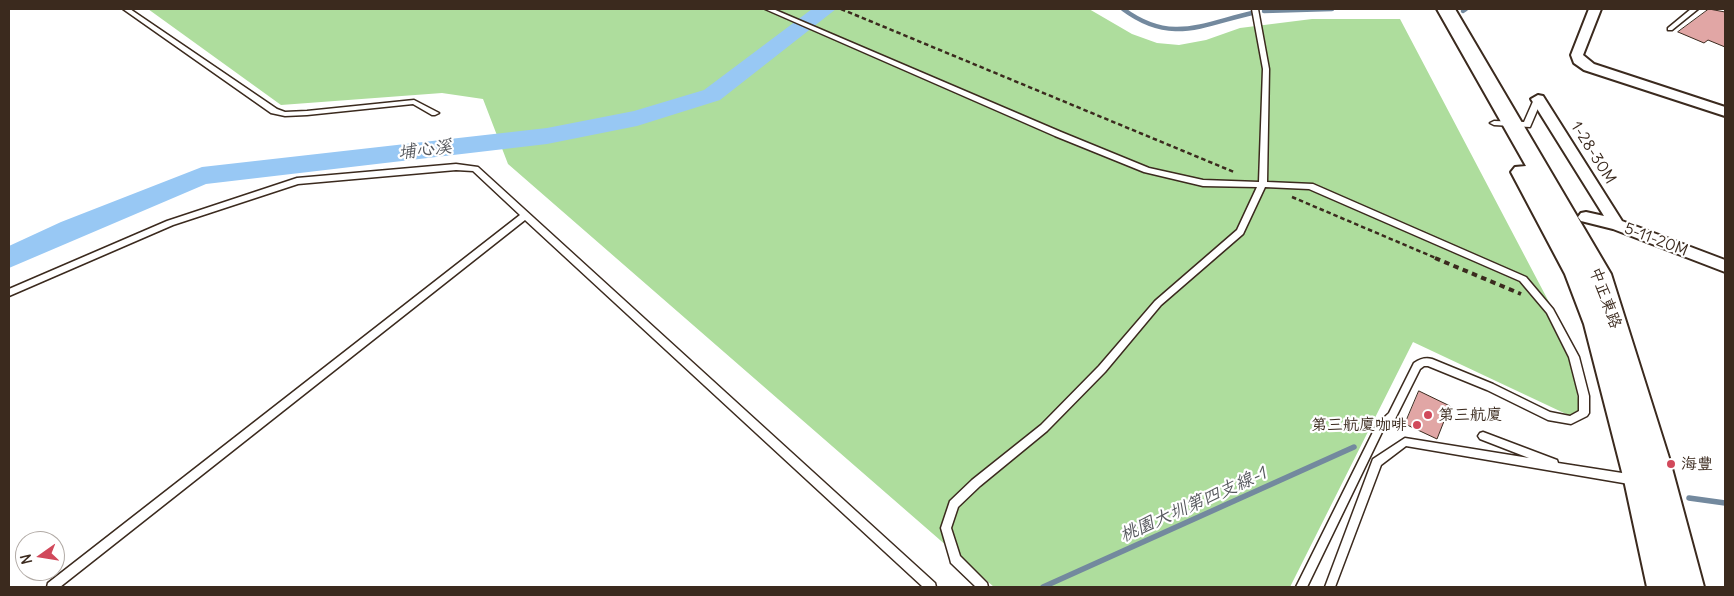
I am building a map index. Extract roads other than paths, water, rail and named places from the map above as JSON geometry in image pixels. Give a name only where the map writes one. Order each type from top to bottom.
[{"type":"main road","name":"中正東路","points":[[1432,9],[1503,123],[1575,216],[1599,274],[1650,482],[1650,540],[1658,582]]},
{"type":"main road","name":"中正東路","points":[[1446,9],[1577,274],[1689,587]]},
{"type":"street","points":[[1595,9],[1577,55],[1579,60],[1589,68],[1725,112]]},
{"type":"street","name":"1-28-30M","points":[[1538,99],[1617,225]]},
{"type":"street","name":"5-11-20M","points":[[1575,216],[1617,225],[1725,266]]},
{"type":"lane","points":[[126,9],[274,110],[285,114],[414,102],[435,113]]},
{"type":"lane","points":[[770,9],[829,36],[1148,170],[1203,183],[1310,186],[1523,279],[1550,311],[1574,357],[1584,396],[1584,413],[1571,420],[1548,416],[1490,387],[1429,362],[1422,362],[1417,366],[1392,416],[1380,427],[1301,587]]},
{"type":"lane","points":[[983,587],[954,559],[946,528],[954,504],[976,483],[1044,428],[1102,369],[1158,303],[1240,232],[1263,184],[1266,69],[1255,9]]},
{"type":"lane","points":[[1670,29],[1695,9]]},
{"type":"lane","points":[[1503,123],[1528,125],[1538,99]]},
{"type":"lane","points":[[9,293],[170,224],[297,181],[456,167],[475,169],[931,587]]},
{"type":"lane","points":[[52,587],[525,216]]},
{"type":"lane","points":[[1484,436],[1569,469]]},
{"type":"lane","points":[[1330,587],[1377,462],[1405,442],[1650,482]]},
{"type":"waterway","name":"埔心溪","points":[[9,258],[71,229],[202,176],[547,136],[637,118],[712,95],[825,9]]},
{"type":"waterway","points":[[1123,9],[1140,20],[1171,29],[1186,29],[1252,13]]},
{"type":"waterway","points":[[1264,11],[1332,9]]},
{"type":"waterway","name":"桃園大圳第四支線-1","points":[[1043,587],[1354,447]]},
{"type":"waterway","name":"桃園大圳第四支線-1","points":[[1689,498],[1725,503]]},
{"type":"place","name":"第三航廈","points":[[1428,415]]},
{"type":"place","name":"第三航廈咖啡","points":[[1417,425]]},
{"type":"place","name":"海豐","points":[[1671,464]]}]
